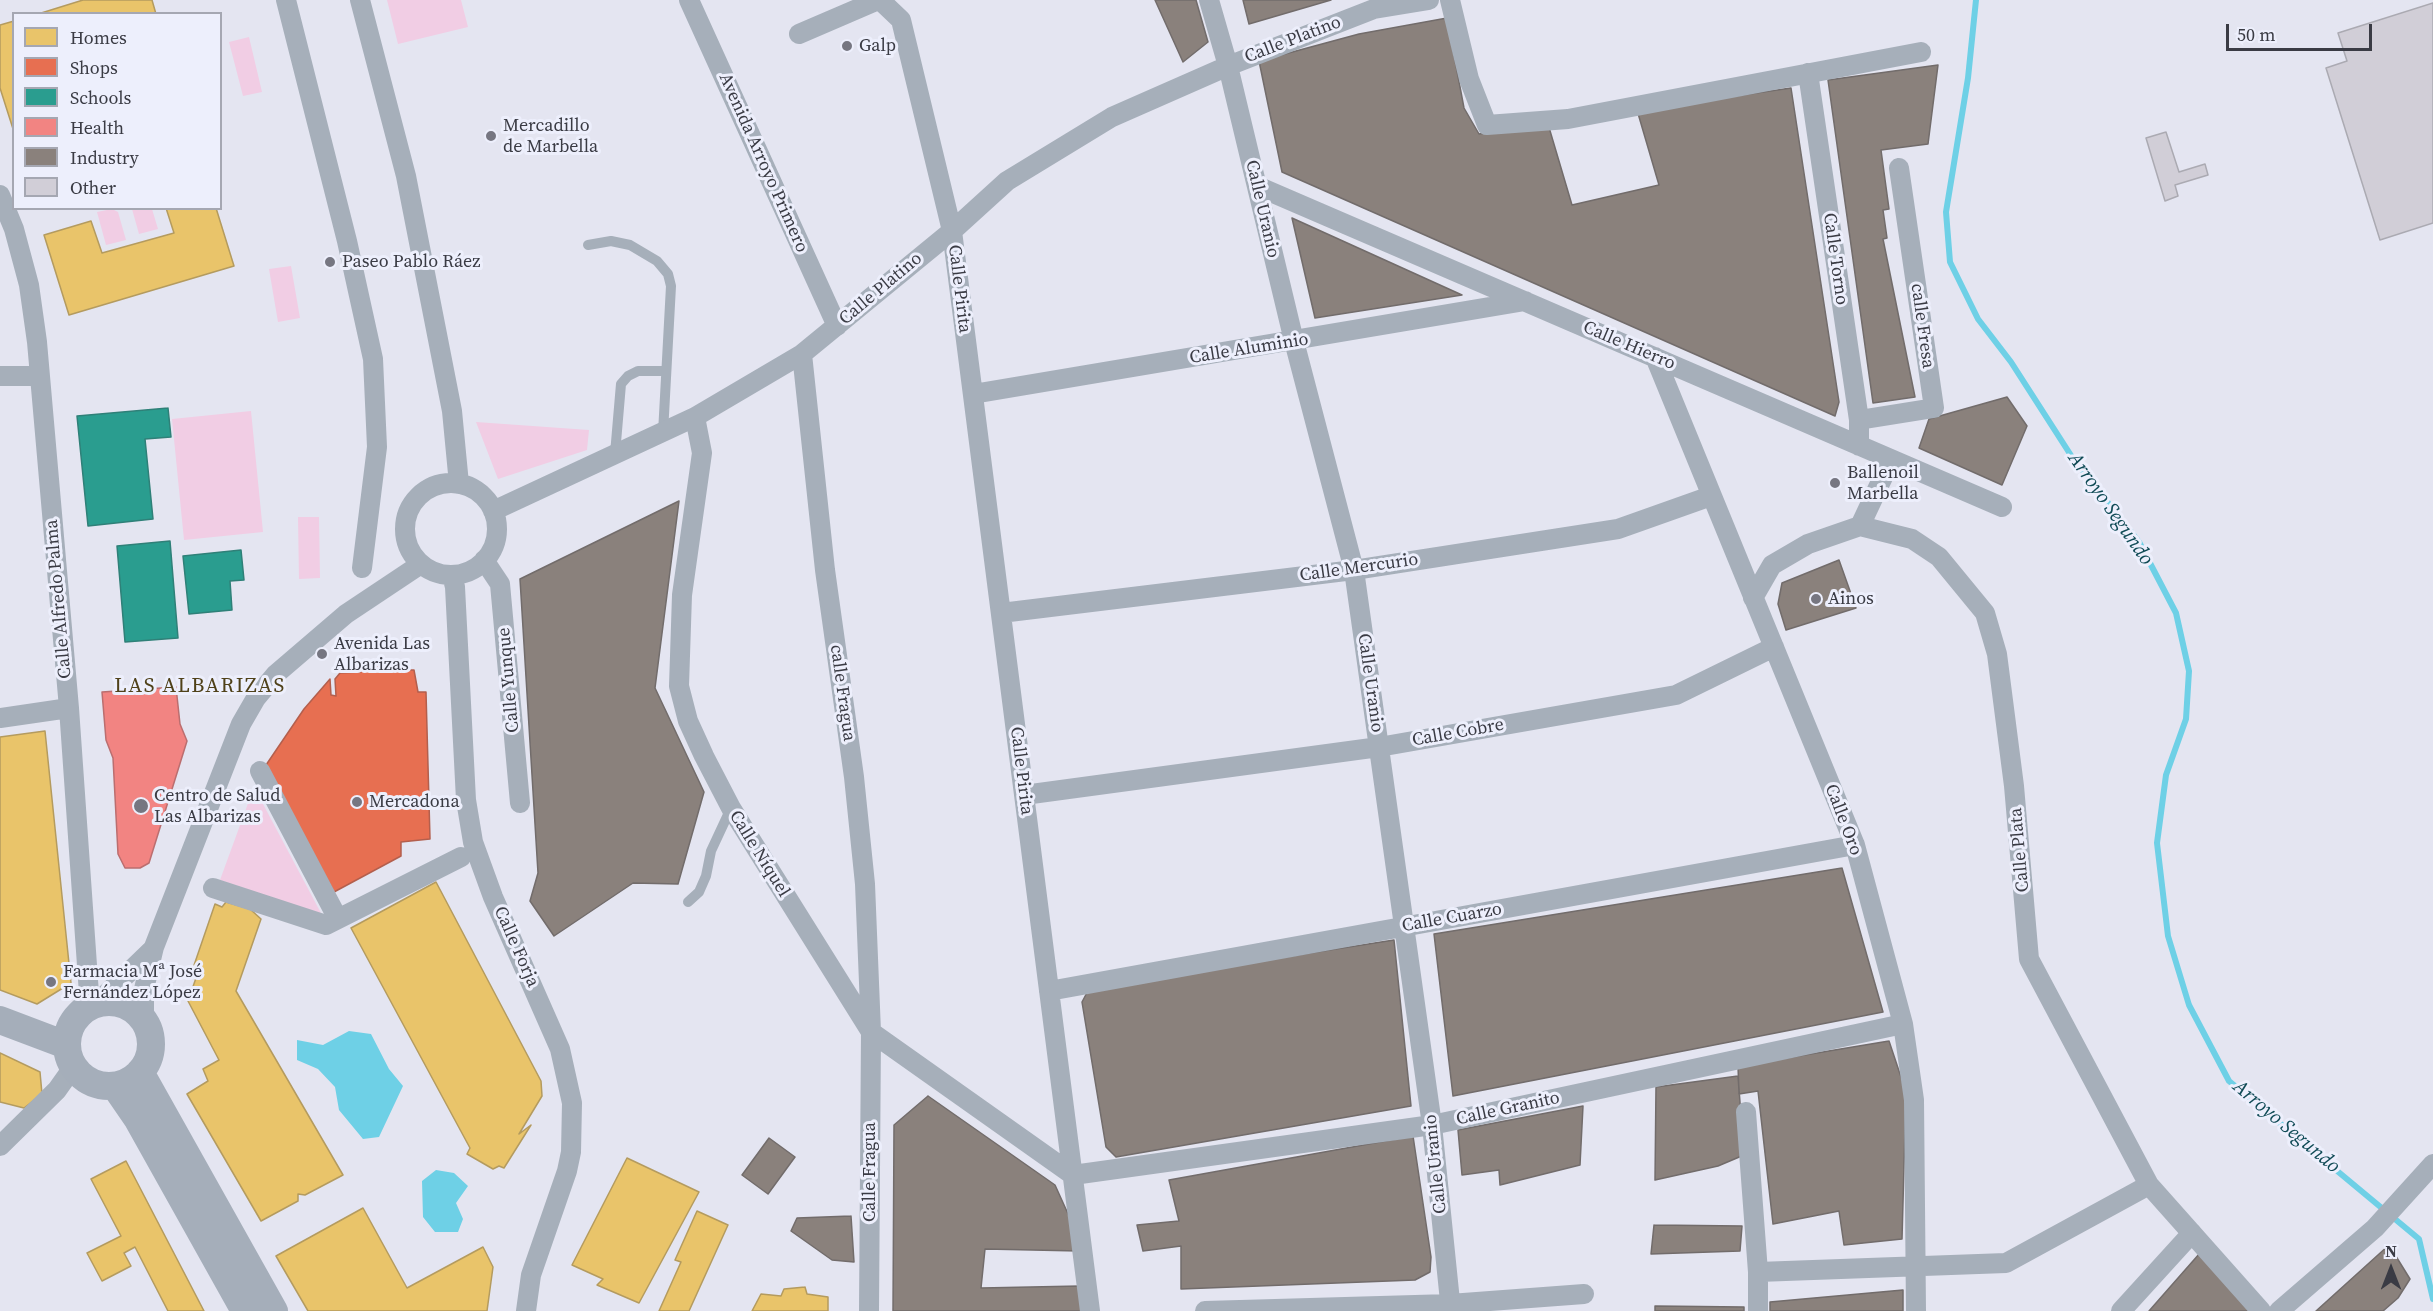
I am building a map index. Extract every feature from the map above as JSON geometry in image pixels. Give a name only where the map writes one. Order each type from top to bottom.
[{"type":"main road","points":[[0,1020],[70,1056],[88,1081],[101,1086],[116,1086],[129,1081],[140,1072],[148,1060],[151,1046],[150,1033],[144,1020],[123,1005],[93,1006],[74,1020],[68,1032],[70,1056]]},
{"type":"main road","points":[[140,1072],[274,1311]]},
{"type":"main road","points":[[116,1086],[137,1118],[245,1311]]},
{"type":"street","points":[[286,0],[344,229],[372,359],[378,447],[362,568]]},
{"type":"street","points":[[360,0],[406,176],[452,411],[459,484]]},
{"type":"street","name":"Avenida Arroyo Primero","points":[[689,0],[837,326]]},
{"type":"street","points":[[798,34],[879,0]]},
{"type":"street","name":"Calle Pirita","points":[[879,0],[902,20],[952,231],[1090,1311]]},
{"type":"street","name":"Calle Uranio","points":[[1209,0],[1228,66],[1294,341],[1354,570],[1432,1125],[1451,1308]]},
{"type":"street","name":"Calle Platino","points":[[493,511],[695,417],[802,354],[952,231],[1007,181],[1112,117],[1373,4],[1429,0]]},
{"type":"street","points":[[1450,0],[1470,79],[1487,125],[1568,119],[1921,52]]},
{"type":"street","name":"Calle Torno","points":[[1808,73],[1858,420],[1859,446]]},
{"type":"street","name":"calle Fresa","points":[[1858,420],[1934,408],[1899,168]]},
{"type":"street","name":"Calle Hierro","points":[[1257,186],[2002,507]]},
{"type":"street","name":"Calle Alfredo Palma","points":[[0,195],[14,229],[29,285],[40,376],[93,1006]]},
{"type":"street","name":"Calle Aluminio","points":[[973,394],[1525,301]]},
{"type":"street","name":"calle Fragua","points":[[802,354],[825,570],[859,825],[865,884],[871,1032]]},
{"type":"street","name":"Calle Oro","points":[[1655,357],[1855,844],[1903,1024],[1914,1100],[1916,1311]]},
{"type":"street","points":[[0,376],[40,376]]},
{"type":"street","name":"Calle Níquel","points":[[695,417],[702,453],[682,595],[679,686],[688,721],[731,808],[871,1032],[1073,1175]]},
{"type":"street","points":[[1754,598],[1772,566],[1808,544],[1860,526],[1891,460]]},
{"type":"street","points":[[459,484],[476,491],[493,511],[496,537],[492,549],[475,568],[452,575],[441,574],[421,564],[412,554],[406,541],[405,527],[408,510],[425,491],[437,485],[459,484]]},
{"type":"street","name":"Calle Mercurio","points":[[1001,613],[1354,570],[1618,530],[1711,496]]},
{"type":"street","name":"Calle Plata","points":[[1860,526],[1912,538],[1940,557],[1985,614],[1997,654],[2014,786],[2029,959],[2149,1185],[2261,1311]]},
{"type":"street","name":"Calle Yunque","points":[[484,560],[500,584],[520,803]]},
{"type":"street","points":[[144,1020],[144,989],[154,947],[241,724],[256,698],[276,674],[345,614],[421,564]]},
{"type":"street","name":"Calle Forja","points":[[452,575],[466,800],[473,842],[493,897],[560,1049],[572,1103],[571,1152],[567,1171],[531,1275],[526,1311]]},
{"type":"street","name":"Calle Cobre","points":[[1024,795],[1379,747],[1676,695],[1774,647]]},
{"type":"street","points":[[0,718],[69,708]]},
{"type":"street","points":[[260,771],[338,919]]},
{"type":"street","name":"Calle Cuarzo","points":[[1049,991],[1855,844]]},
{"type":"street","points":[[213,888],[326,925],[461,857]]},
{"type":"street","points":[[93,1006],[129,975],[154,947]]},
{"type":"street","name":"Calle Granito","points":[[1073,1175],[1432,1125],[1903,1024]]},
{"type":"street","name":"Calle Fragua","points":[[869,1311],[871,1032]]},
{"type":"street","points":[[0,1146],[57,1090],[70,1056]]},
{"type":"street","points":[[1746,1112],[1758,1272],[1758,1311]]},
{"type":"street","points":[[2279,1311],[2375,1228],[2433,1164]]},
{"type":"street","points":[[1758,1272],[2006,1263],[2149,1185]]},
{"type":"street","points":[[2121,1311],[2192,1233]]},
{"type":"street","points":[[1205,1311],[1451,1308],[1584,1294]]},
{"type":"lane","points":[[588,245],[611,241],[630,245],[657,261],[668,274],[671,286],[663,433]]},
{"type":"lane","points":[[615,454],[621,384],[628,376],[638,371],[666,371]]},
{"type":"lane","points":[[688,902],[699,892],[706,876],[711,851],[731,808]]},
{"type":"shaded area","points":[[387,0],[461,0],[468,27],[398,44]]},
{"type":"shaded area","points":[[249,37],[262,92],[243,96],[229,42]]},
{"type":"shaded area","points":[[114,210],[118,212],[126,240],[106,245],[97,212]]},
{"type":"shaded area","points":[[132,210],[152,210],[158,229],[139,234]]},
{"type":"shaded area","points":[[291,266],[300,318],[278,322],[269,269]]},
{"type":"shaded area","points":[[251,411],[263,532],[184,540],[172,419]]},
{"type":"shaded area","points":[[476,422],[589,430],[587,450],[498,479]]},
{"type":"shaded area","points":[[298,517],[319,517],[320,578],[299,579]]},
{"type":"shaded area","points":[[254,787],[322,915],[220,880]]},
{"type":"water","points":[[349,1031],[371,1034],[389,1069],[403,1086],[379,1137],[363,1139],[339,1110],[335,1087],[318,1069],[297,1060],[297,1040],[323,1045]]},
{"type":"water","points":[[436,1170],[454,1173],[468,1186],[456,1203],[463,1219],[458,1232],[435,1232],[423,1217],[422,1181]]},
{"type":"building: Homes","points":[[83,0],[152,0],[155,12],[44,12]]},
{"type":"building: Homes","points":[[12,22],[12,126],[0,88],[0,25]]},
{"type":"building: Homes","points":[[167,210],[217,210],[234,266],[69,315],[44,235],[91,221],[102,253],[174,233]]},
{"type":"building: Homes","points":[[410,675],[417,832],[349,834],[343,677]]},
{"type":"building: Homes","points":[[45,731],[71,983],[37,1004],[0,990],[0,737]]},
{"type":"building: Homes","points":[[436,882],[541,1081],[542,1096],[519,1134],[531,1125],[504,1168],[499,1166],[493,1169],[467,1154],[470,1148],[351,928]]},
{"type":"building: Homes","points":[[226,902],[250,909],[261,919],[236,991],[343,1175],[305,1195],[298,1194],[298,1201],[261,1221],[187,1094],[208,1081],[203,1069],[219,1060],[188,1001],[196,978],[191,974],[215,904],[222,907]]},
{"type":"building: Homes","points":[[0,1053],[40,1072],[42,1094],[24,1108],[0,1102]]},
{"type":"building: Homes","points":[[627,1158],[699,1192],[639,1303],[597,1285],[603,1279],[572,1265]]},
{"type":"building: Homes","points":[[126,1161],[204,1311],[168,1311],[135,1247],[124,1253],[131,1266],[102,1281],[87,1253],[121,1236],[91,1179]]},
{"type":"building: Homes","points":[[363,1208],[407,1288],[483,1247],[493,1267],[487,1311],[308,1311],[276,1256]]},
{"type":"building: Homes","points":[[697,1211],[728,1225],[689,1311],[659,1311],[681,1262],[675,1260]]},
{"type":"building: Homes","points":[[805,1287],[807,1294],[828,1297],[828,1311],[752,1311],[761,1294],[781,1296],[784,1289]]},
{"type":"building: Shops","name":"Mercadona","points":[[393,665],[395,670],[414,670],[418,692],[426,692],[430,839],[401,842],[401,856],[334,892],[266,765],[304,709],[330,679],[331,695],[336,696],[335,679],[340,673],[361,672],[361,667]]},
{"type":"building: Schools","points":[[168,408],[171,437],[145,439],[153,519],[88,526],[77,416]]},
{"type":"building: Schools","points":[[170,541],[178,638],[125,642],[117,546]]},
{"type":"building: Schools","points":[[241,550],[244,580],[230,581],[232,610],[189,614],[183,556]]},
{"type":"building: Health","name":"Centro de Salud Las Albarizas","points":[[176,687],[180,724],[187,741],[149,863],[140,868],[125,868],[118,854],[113,758],[106,740],[102,692]]},
{"type":"building: Industry","points":[[1155,0],[1196,0],[1208,42],[1183,62]]},
{"type":"building: Industry","points":[[1243,0],[1331,0],[1249,24]]},
{"type":"building: Industry","points":[[1447,18],[1464,108],[1479,134],[1548,124],[1572,205],[1659,185],[1637,110],[1791,88],[1839,402],[1835,416],[1282,172],[1259,61],[1359,34]]},
{"type":"building: Industry","points":[[1938,65],[1928,144],[1881,150],[1889,209],[1883,210],[1887,238],[1883,239],[1915,397],[1873,403],[1828,80]]},
{"type":"building: Industry","points":[[1292,218],[1462,295],[1315,318]]},
{"type":"building: Industry","points":[[2007,397],[2027,426],[2002,485],[1919,448],[1929,419]]},
{"type":"building: Industry","points":[[679,501],[655,688],[704,792],[678,884],[633,883],[554,936],[530,901],[538,873],[520,579]]},
{"type":"building: Industry","name":"Ainos","points":[[1839,560],[1856,608],[1786,630],[1778,604],[1782,583]]},
{"type":"building: Industry","points":[[1842,868],[1883,1012],[1453,1096],[1434,934]]},
{"type":"building: Industry","points":[[1394,940],[1411,1106],[1116,1157],[1106,1147],[1082,1002],[1090,987]]},
{"type":"building: Industry","points":[[1889,1041],[1906,1092],[1902,1239],[1844,1245],[1839,1211],[1773,1224],[1758,1091],[1739,1094],[1738,1066]]},
{"type":"building: Industry","points":[[1738,1076],[1744,1155],[1718,1166],[1655,1180],[1656,1087]]},
{"type":"building: Industry","points":[[928,1096],[1055,1185],[1069,1216],[1079,1251],[985,1249],[981,1288],[1080,1286],[1084,1311],[893,1311],[894,1125]]},
{"type":"building: Industry","points":[[1583,1106],[1580,1165],[1500,1185],[1499,1170],[1462,1175],[1458,1130]]},
{"type":"building: Industry","points":[[1413,1136],[1431,1257],[1430,1272],[1415,1280],[1181,1289],[1181,1246],[1143,1251],[1137,1225],[1179,1221],[1169,1180]]},
{"type":"building: Industry","points":[[769,1138],[795,1157],[768,1194],[742,1175]]},
{"type":"building: Industry","points":[[851,1216],[854,1262],[832,1260],[791,1231],[797,1218]]},
{"type":"building: Industry","points":[[1654,1225],[1742,1226],[1740,1251],[1651,1254]]},
{"type":"building: Industry","points":[[2389,1245],[2410,1279],[2398,1298],[2383,1311],[2316,1311]]},
{"type":"building: Industry","points":[[2200,1253],[2251,1311],[2149,1311]]},
{"type":"building: Industry","points":[[1903,1290],[1903,1311],[1770,1311],[1770,1302]]},
{"type":"building: Industry","points":[[1655,1306],[1744,1307],[1744,1311],[1655,1311]]},
{"type":"building: Other","points":[[2433,3],[2433,223],[2380,240],[2326,68],[2347,61],[2338,33]]},
{"type":"building: Other","points":[[2166,132],[2179,172],[2205,164],[2208,175],[2175,185],[2178,196],[2165,201],[2146,138]]},
{"type":"waterway","name":"Arroyo Segundo","points":[[1976,0],[1968,78],[1946,212],[1950,262],[1978,319],[2011,362],[2072,457],[2139,542],[2176,613],[2189,671],[2186,719],[2166,775],[2157,843],[2168,936],[2189,1005],[2229,1081],[2419,1239],[2433,1299]]},
{"type":"place","name":"Galp","points":[[847,46]]},
{"type":"place","name":"Mercadillo de Marbella","points":[[491,136]]},
{"type":"place","name":"Paseo Pablo Ráez","points":[[330,262]]},
{"type":"place","name":"Ballenoil Marbella","points":[[1835,483]]},
{"type":"place","name":"Ainos","points":[[1816,599]]},
{"type":"place","name":"Avenida Las Albarizas","points":[[322,654]]},
{"type":"place","name":"Mercadona","points":[[357,802]]},
{"type":"place","name":"Centro de Salud Las Albarizas","points":[[141,806]]},
{"type":"place","name":"Farmacia Mª José Fernández López","points":[[51,982]]},
{"type":"district","name":"LAS ALBARIZAS","points":[[200,687]]}]
